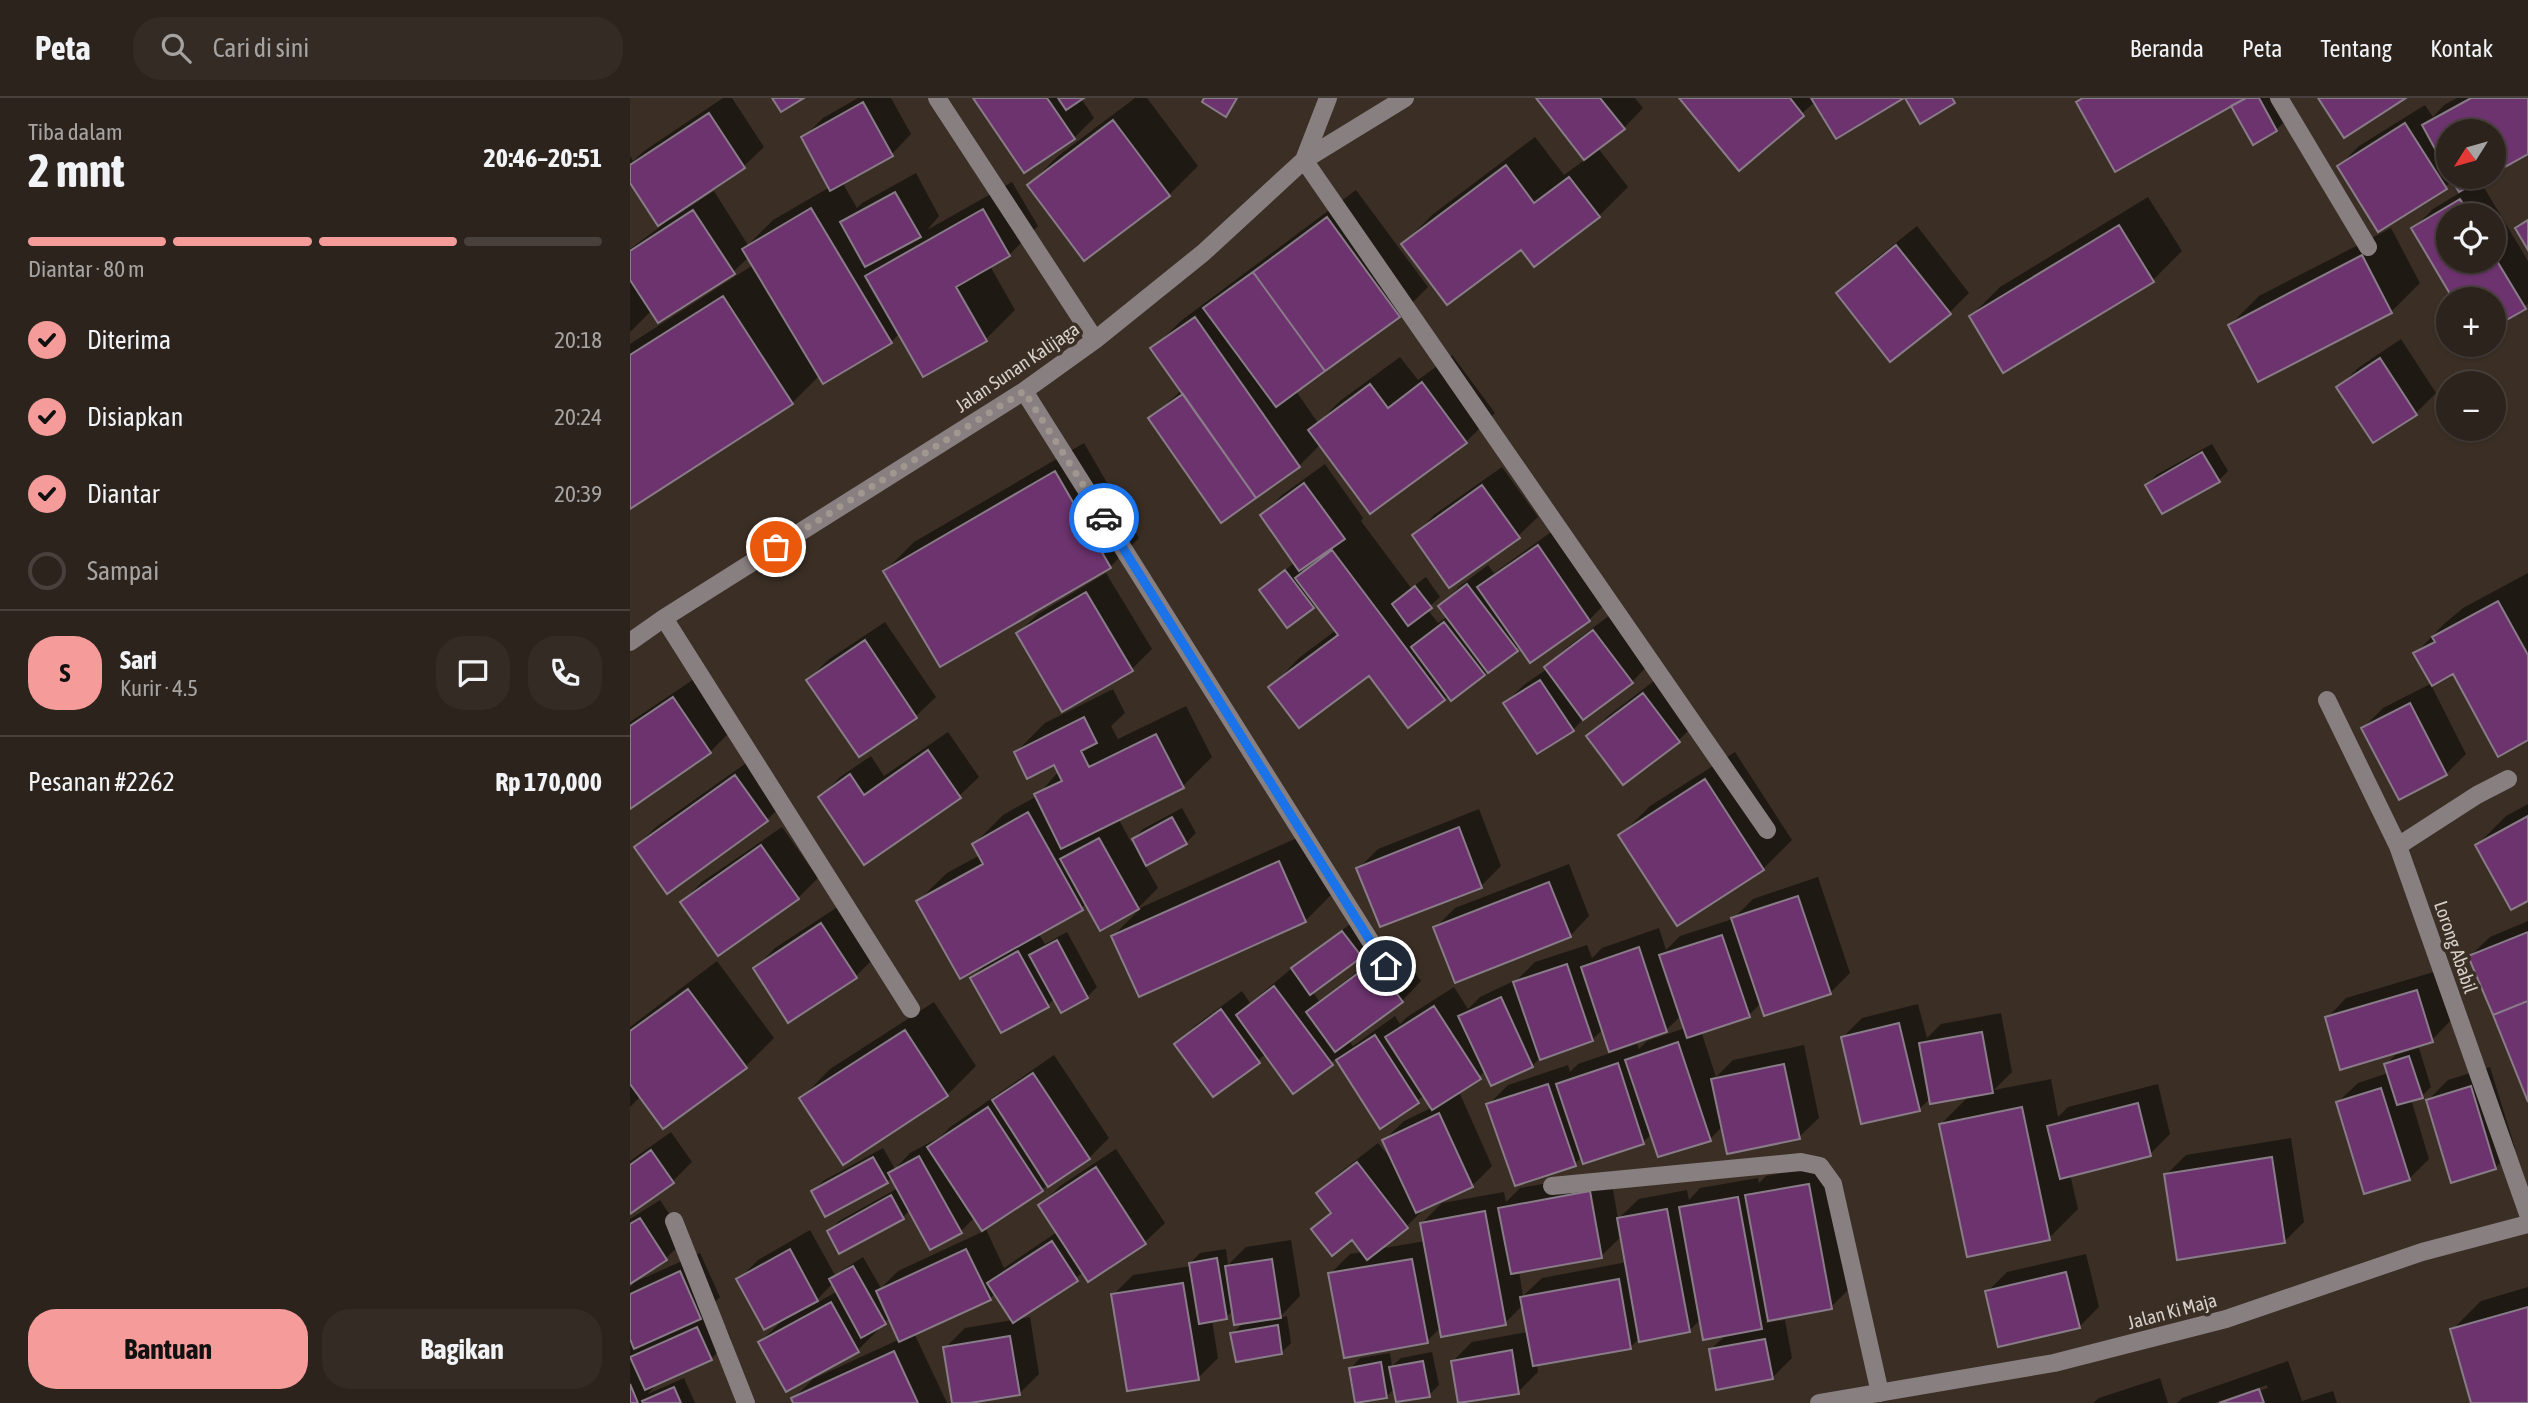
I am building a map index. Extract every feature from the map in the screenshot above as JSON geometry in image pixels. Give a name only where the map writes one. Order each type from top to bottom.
[{"type":"street","points":[[937,98],[1095,340]]},
{"type":"street","points":[[1328,98],[1304,160],[1768,830]]},
{"type":"street","name":"Jalan Sunan Kalijaga","points":[[630,642],[1024,391],[1095,340],[1203,253],[1304,160],[1405,98]]},
{"type":"street","points":[[2279,98],[2368,247]]},
{"type":"street","points":[[1024,391],[1386,966]]},
{"type":"street","points":[[664,618],[911,1009]]},
{"type":"street","name":"Lorong Ababil","points":[[2327,700],[2398,846],[2528,1214]]},
{"type":"street","points":[[2398,846],[2477,795],[2508,779]]},
{"type":"street","points":[[1552,1186],[1801,1161],[1819,1166],[1833,1184],[1880,1392]]},
{"type":"street","points":[[674,1221],[746,1403]]},
{"type":"street","name":"Jalan Ki Maja","points":[[1819,1403],[2054,1363],[2226,1319],[2422,1252],[2528,1224]]},
{"type":"building","points":[[772,98],[804,98],[781,112]]},
{"type":"building","points":[[973,98],[1047,98],[1075,139],[1024,173]]},
{"type":"building","points":[[1058,98],[1084,98],[1066,110]]},
{"type":"building","points":[[1204,98],[1237,98],[1226,117],[1202,102]]},
{"type":"building","points":[[1536,98],[1600,98],[1625,129],[1584,160]]},
{"type":"building","points":[[1679,98],[1790,98],[1804,116],[1739,171]]},
{"type":"building","points":[[1811,98],[1904,98],[1836,139]]},
{"type":"building","points":[[1905,98],[1952,98],[1955,103],[1920,124]]},
{"type":"building","points":[[2083,98],[2246,98],[2115,172],[2076,102]]},
{"type":"building","points":[[2246,98],[2259,98],[2277,131],[2253,145],[2231,106]]},
{"type":"building","points":[[2318,98],[2406,98],[2344,138]]},
{"type":"building","points":[[2471,98],[2528,98],[2528,154],[2506,166],[2506,119],[2436,119],[2436,151],[2422,125]]},
{"type":"building","points":[[863,102],[893,156],[830,191],[801,137]]},
{"type":"building","points":[[709,113],[745,168],[658,226],[630,183],[630,165]]},
{"type":"building","points":[[1113,120],[1170,196],[1084,261],[1027,185]]},
{"type":"building","points":[[2405,123],[2436,172],[2436,189],[2447,189],[2378,232],[2337,166]]},
{"type":"building","points":[[1506,165],[1534,203],[1569,177],[1600,217],[1534,267],[1521,250],[1447,305],[1401,244]]},
{"type":"building","points":[[895,192],[921,237],[865,267],[840,222]]},
{"type":"building","points":[[811,208],[892,343],[823,384],[742,249]]},
{"type":"building","points":[[983,209],[1010,256],[956,287],[987,341],[923,377],[865,276]]},
{"type":"building","points":[[693,210],[735,274],[658,323],[630,280],[630,251]]},
{"type":"building","points":[[2436,213],[2436,270],[2411,228]]},
{"type":"building","points":[[1327,217],[1400,317],[1325,371],[1253,272]]},
{"type":"building","points":[[2528,220],[2528,250],[2515,228]]},
{"type":"building","points":[[2119,225],[2154,282],[2003,373],[1969,316]]},
{"type":"building","points":[[1896,245],[1951,314],[1890,362],[1836,293]]},
{"type":"building","points":[[2362,255],[2392,313],[2258,382],[2228,325]]},
{"type":"building","points":[[1253,272],[1325,371],[1276,407],[1203,308]]},
{"type":"building","points":[[2438,273],[2504,273],[2526,309],[2506,320],[2506,287],[2446,287]]},
{"type":"building","points":[[723,296],[793,404],[630,509],[630,355]]},
{"type":"building","points":[[1195,317],[1300,467],[1256,498],[1150,348]]},
{"type":"building","points":[[2380,358],[2417,415],[2373,443],[2336,387]]},
{"type":"building","points":[[1422,382],[1467,443],[1370,514],[1308,430],[1370,384],[1388,408]]},
{"type":"building","points":[[1183,394],[1256,498],[1221,523],[1148,418]]},
{"type":"building","points":[[2202,452],[2220,482],[2162,514],[2145,485]]},
{"type":"building","points":[[1055,471],[1111,568],[940,667],[883,571]]},
{"type":"building","points":[[1304,483],[1345,539],[1299,571],[1260,515]]},
{"type":"building","points":[[1482,485],[1520,538],[1449,588],[1412,535]]},
{"type":"building","points":[[1538,545],[1590,621],[1530,663],[1477,587]]},
{"type":"building","points":[[1332,550],[1445,700],[1408,728],[1369,676],[1299,728],[1268,687],[1338,635],[1295,578]]},
{"type":"building","points":[[1285,570],[1314,608],[1287,628],[1259,590]]},
{"type":"building","points":[[1467,584],[1518,651],[1488,673],[1438,606]]},
{"type":"building","points":[[1415,586],[1432,608],[1408,626],[1392,604]]},
{"type":"building","points":[[1086,592],[1133,671],[1062,712],[1016,633]]},
{"type":"building","points":[[2498,601],[2528,655],[2528,740],[2498,757],[2453,674],[2432,686],[2413,653],[2435,642],[2432,637]]},
{"type":"building","points":[[1444,622],[1485,675],[1451,701],[1411,647]]},
{"type":"building","points":[[1593,630],[1633,683],[1583,720],[1544,667]]},
{"type":"building","points":[[865,640],[917,718],[859,757],[806,680]]},
{"type":"building","points":[[1540,680],[1574,731],[1537,754],[1503,703]]},
{"type":"building","points":[[1643,693],[1680,742],[1623,785],[1586,736]]},
{"type":"building","points":[[673,697],[711,753],[630,809],[630,726]]},
{"type":"building","points":[[2410,703],[2447,775],[2399,800],[2361,728]]},
{"type":"building","points":[[1084,717],[1097,743],[1081,751],[1089,767],[1156,734],[1184,788],[1061,849],[1034,794],[1062,781],[1054,765],[1027,779],[1014,752]]},
{"type":"building","points":[[928,750],[961,798],[864,865],[818,797],[850,774],[864,795]]},
{"type":"building","points":[[735,775],[768,821],[667,894],[634,847]]},
{"type":"building","points":[[1705,779],[1764,870],[1677,926],[1618,835]]},
{"type":"building","points":[[1028,812],[1083,910],[960,979],[916,901],[983,864],[972,844]]},
{"type":"building","points":[[2528,816],[2528,901],[2511,910],[2475,845]]},
{"type":"building","points":[[1172,817],[1187,844],[1146,866],[1132,839]]},
{"type":"building","points":[[1459,827],[1482,888],[1380,927],[1356,868]]},
{"type":"building","points":[[1099,838],[1139,909],[1100,931],[1060,859]]},
{"type":"building","points":[[761,845],[799,899],[718,956],[680,902]]},
{"type":"building","points":[[1279,861],[1306,922],[1139,997],[1111,936]]},
{"type":"building","points":[[1549,882],[1571,937],[1455,983],[1433,927]]},
{"type":"building","points":[[1798,896],[1831,994],[1764,1016],[1731,918]]},
{"type":"building","points":[[821,923],[857,978],[788,1023],[753,968]]},
{"type":"building","points":[[1342,931],[1362,957],[1310,995],[1291,968]]},
{"type":"building","points":[[2528,932],[2528,1001],[2493,1015],[2468,956]]},
{"type":"building","points":[[1722,935],[1750,1017],[1687,1038],[1659,955]]},
{"type":"building","points":[[1057,940],[1088,998],[1061,1013],[1029,955]]},
{"type":"building","points":[[1639,947],[1667,1032],[1609,1052],[1581,967]]},
{"type":"building","points":[[1018,951],[1049,1007],[1001,1033],[970,978]]},
{"type":"building","points":[[1373,962],[1403,1002],[1335,1052],[1306,1012]]},
{"type":"building","points":[[1567,964],[1593,1041],[1540,1060],[1513,982]]},
{"type":"building","points":[[1274,986],[1333,1065],[1293,1094],[1236,1015]]},
{"type":"building","points":[[688,989],[747,1068],[663,1129],[630,1084],[630,1031]]},
{"type":"building","points":[[2417,990],[2433,1042],[2340,1070],[2325,1017]]},
{"type":"building","points":[[1501,997],[1533,1067],[1491,1086],[1458,1016]]},
{"type":"building","points":[[2528,1001],[2528,1102],[2493,1015]]},
{"type":"building","points":[[1434,1006],[1481,1079],[1432,1110],[1385,1037]]},
{"type":"building","points":[[1221,1009],[1260,1063],[1213,1097],[1174,1044]]},
{"type":"building","points":[[1899,1023],[1920,1111],[1861,1124],[1841,1037]]},
{"type":"building","points":[[905,1030],[948,1096],[843,1165],[799,1098]]},
{"type":"building","points":[[1982,1032],[1993,1093],[1930,1104],[1919,1043]]},
{"type":"building","points":[[1375,1035],[1419,1103],[1380,1129],[1336,1060]]},
{"type":"building","points":[[1678,1042],[1711,1141],[1658,1157],[1625,1060]]},
{"type":"building","points":[[2409,1056],[2423,1098],[2397,1105],[2384,1064]]},
{"type":"building","points":[[1618,1063],[1644,1144],[1583,1164],[1556,1084]]},
{"type":"building","points":[[1784,1064],[1800,1139],[1727,1154],[1711,1079]]},
{"type":"building","points":[[1033,1073],[1090,1159],[1048,1187],[992,1100]]},
{"type":"building","points":[[1548,1084],[1576,1166],[1515,1186],[1486,1104]]},
{"type":"building","points":[[2471,1086],[2496,1169],[2451,1183],[2426,1100]]},
{"type":"building","points":[[2381,1088],[2410,1180],[2364,1194],[2336,1102]]},
{"type":"building","points":[[2138,1103],[2151,1156],[2060,1179],[2047,1126]]},
{"type":"building","points":[[988,1107],[1043,1191],[982,1231],[927,1147]]},
{"type":"building","points":[[2022,1107],[2050,1240],[1967,1257],[1939,1124]]},
{"type":"building","points":[[1439,1113],[1473,1187],[1416,1213],[1382,1140]]},
{"type":"building","points":[[651,1150],[674,1183],[630,1214],[630,1165]]},
{"type":"building","points":[[919,1156],[962,1233],[930,1250],[888,1173]]},
{"type":"building","points":[[873,1157],[888,1183],[825,1217],[811,1191]]},
{"type":"building","points":[[2272,1157],[2285,1243],[2177,1260],[2164,1174]]},
{"type":"building","points":[[1357,1162],[1408,1228],[1367,1260],[1352,1240],[1332,1256],[1311,1229],[1331,1213],[1316,1193]]},
{"type":"building","points":[[1096,1167],[1146,1244],[1088,1282],[1038,1205]]},
{"type":"building","points":[[1809,1184],[1832,1309],[1768,1321],[1745,1195]]},
{"type":"building","points":[[1590,1191],[1602,1258],[1511,1274],[1498,1208]]},
{"type":"building","points":[[891,1195],[904,1219],[839,1254],[827,1231]]},
{"type":"building","points":[[1738,1197],[1762,1329],[1703,1340],[1679,1207]]},
{"type":"building","points":[[1667,1209],[1690,1332],[1639,1342],[1617,1218]]},
{"type":"building","points":[[1485,1211],[1506,1325],[1441,1337],[1420,1223]]},
{"type":"building","points":[[640,1218],[667,1260],[630,1284],[630,1224]]},
{"type":"building","points":[[1052,1241],[1078,1281],[1013,1323],[987,1283]]},
{"type":"building","points":[[790,1249],[818,1301],[764,1330],[736,1279]]},
{"type":"building","points":[[966,1249],[991,1300],[899,1342],[876,1291]]},
{"type":"building","points":[[1217,1258],[1227,1319],[1199,1324],[1189,1263]]},
{"type":"building","points":[[1272,1259],[1281,1318],[1234,1325],[1225,1266]]},
{"type":"building","points":[[1412,1259],[1428,1343],[1344,1358],[1328,1273]]},
{"type":"building","points":[[853,1266],[886,1324],[861,1338],[829,1279]]},
{"type":"building","points":[[680,1271],[701,1319],[634,1349],[630,1339],[630,1294]]},
{"type":"building","points":[[2066,1272],[2080,1328],[1998,1347],[1985,1291]]},
{"type":"building","points":[[1619,1279],[1631,1349],[1533,1366],[1520,1297]]},
{"type":"building","points":[[1183,1283],[1199,1380],[1127,1391],[1111,1294]]},
{"type":"building","points":[[831,1302],[859,1352],[786,1392],[758,1342]]},
{"type":"building","points":[[2528,1307],[2528,1403],[2471,1403],[2450,1329]]},
{"type":"building","points":[[1278,1325],[1282,1354],[1236,1362],[1230,1333]]},
{"type":"building","points":[[697,1327],[712,1360],[645,1390],[630,1357]]},
{"type":"building","points":[[1010,1336],[1020,1395],[970,1403],[952,1403],[943,1347]]},
{"type":"building","points":[[1765,1339],[1773,1379],[1716,1390],[1709,1349]]},
{"type":"building","points":[[1512,1350],[1519,1394],[1458,1403],[1451,1361]]},
{"type":"building","points":[[894,1351],[918,1403],[793,1403],[791,1398]]},
{"type":"building","points":[[1423,1361],[1430,1397],[1396,1402],[1389,1367]]},
{"type":"building","points":[[1381,1362],[1387,1398],[1355,1403],[1349,1368]]},
{"type":"building","points":[[630,1384],[638,1403],[630,1403]]},
{"type":"building","points":[[674,1387],[681,1403],[642,1401]]},
{"type":"building","points":[[2259,1389],[2264,1403],[2219,1403]]},
{"type":"way so far","points":[[776,547],[1024,391],[1104,518]]},
{"type":"route","points":[[1104,518],[1386,966]]}]
